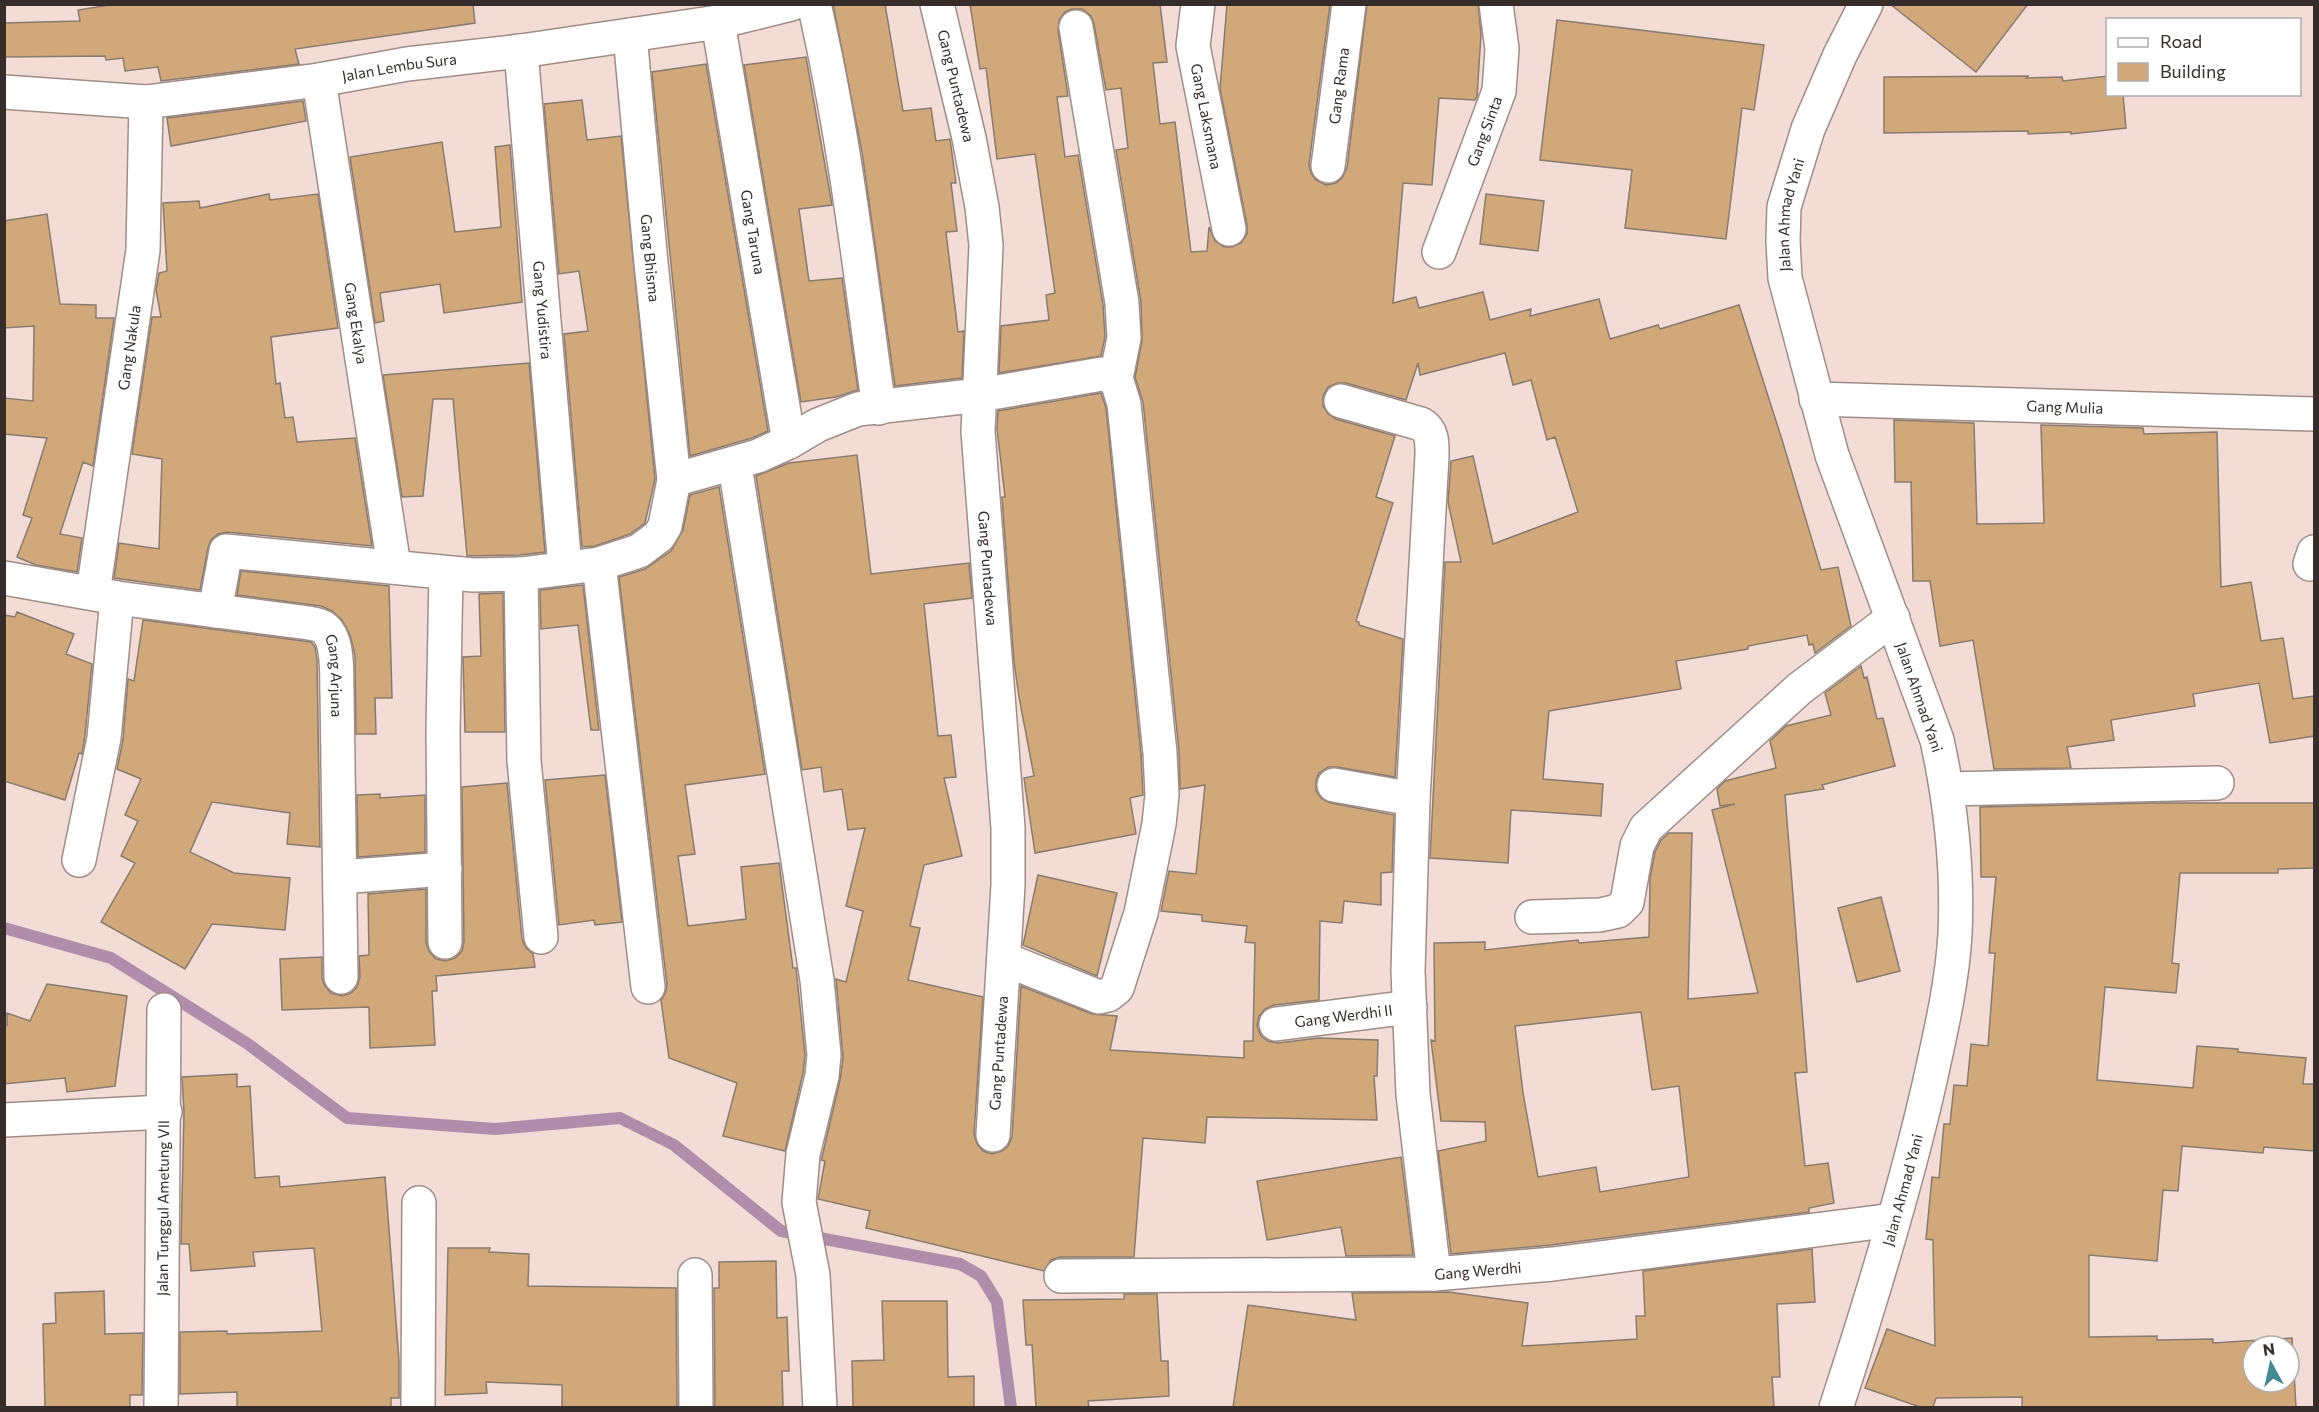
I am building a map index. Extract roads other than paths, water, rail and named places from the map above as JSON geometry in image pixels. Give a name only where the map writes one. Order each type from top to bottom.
[{"type":"street","name":"Jalan Lembu Sura","points":[[4,92],[146,102],[319,80],[407,64],[521,51],[718,22],[791,4]]},
{"type":"street","points":[[814,4],[831,78],[842,143],[879,408]]},
{"type":"street","name":"Gang Puntadewa","points":[[937,4],[969,138],[982,207],[986,245],[978,431],[1007,790],[1008,885],[993,1136]]},
{"type":"street","name":"Gang Laksmana","points":[[1198,4],[1193,46],[1229,229]]},
{"type":"street","name":"Gang Rama","points":[[1328,166],[1349,4]]},
{"type":"street","name":"Gang Sinta","points":[[1439,252],[1499,92],[1502,49],[1496,4]]},
{"type":"street","name":"Jalan Ahmad Yani","points":[[1836,1407],[1916,1140],[1944,1019],[1952,969],[1956,892],[1953,829],[1937,740],[1832,454],[1785,278],[1784,207],[1808,129],[1840,55],[1866,4]]},
{"type":"street","name":"Gang Taruna","points":[[718,22],[789,442]]},
{"type":"street","points":[[1004,959],[1099,997],[1108,995],[1116,988],[1141,913],[1159,824],[1162,795],[1160,753],[1124,404],[1116,378],[1124,338],[1122,303],[1076,27]]},
{"type":"street","name":"Gang Bhisma","points":[[215,611],[226,551],[446,573],[521,574],[599,564],[639,551],[659,536],[665,526],[674,480],[630,35]]},
{"type":"street","name":"Gang Yudistira","points":[[521,51],[565,568]]},
{"type":"street","name":"Gang Ekalya","points":[[319,80],[394,566]]},
{"type":"street","name":"Gang Nakula","points":[[79,860],[104,738],[105,596],[143,250],[146,102]]},
{"type":"street","points":[[674,480],[735,464],[789,442],[818,425],[858,409],[980,395],[1102,374],[1116,378]]},
{"type":"street","name":"Gang Mulia","points":[[1816,399],[2314,414]]},
{"type":"street","points":[[1341,401],[1421,424],[1427,428],[1432,438],[1413,799],[1409,960],[1413,1094],[1434,1274]]},
{"type":"street","points":[[735,466],[817,980],[822,1032],[822,1076],[803,1154],[799,1202],[813,1275],[820,1407]]},
{"type":"street","points":[[599,564],[648,987]]},
{"type":"street","points":[[445,942],[442,730],[446,573]]},
{"type":"street","points":[[521,574],[524,761],[541,937]]},
{"type":"street","name":"Gang Arjuna","points":[[4,578],[105,596],[322,626],[332,640],[337,693],[341,977]]},
{"type":"street","points":[[1532,917],[1600,915],[1618,911],[1627,902],[1637,846],[1646,828],[1799,690],[1893,618]]},
{"type":"street","points":[[1947,789],[2217,783]]},
{"type":"street","points":[[1334,785],[1413,799]]},
{"type":"street","points":[[340,877],[445,869]]},
{"type":"street","name":"Gang Werdhi II","points":[[1276,1024],[1410,1007]]},
{"type":"street","name":"Jalan Tunggul Ametung VII","points":[[161,1407],[164,1010]]},
{"type":"street","points":[[4,1120],[165,1112]]},
{"type":"street","points":[[418,1407],[419,1203]]},
{"type":"street","name":"Gang Werdhi","points":[[1061,1276],[1434,1274],[1553,1264],[1893,1220]]},
{"type":"street","points":[[695,1275],[696,1407]]},
{"type":"waterway","points":[[4,928],[111,958],[248,1044],[347,1118],[495,1129],[620,1118],[674,1145],[781,1231],[960,1264],[981,1276],[997,1302],[1011,1408]]}]
